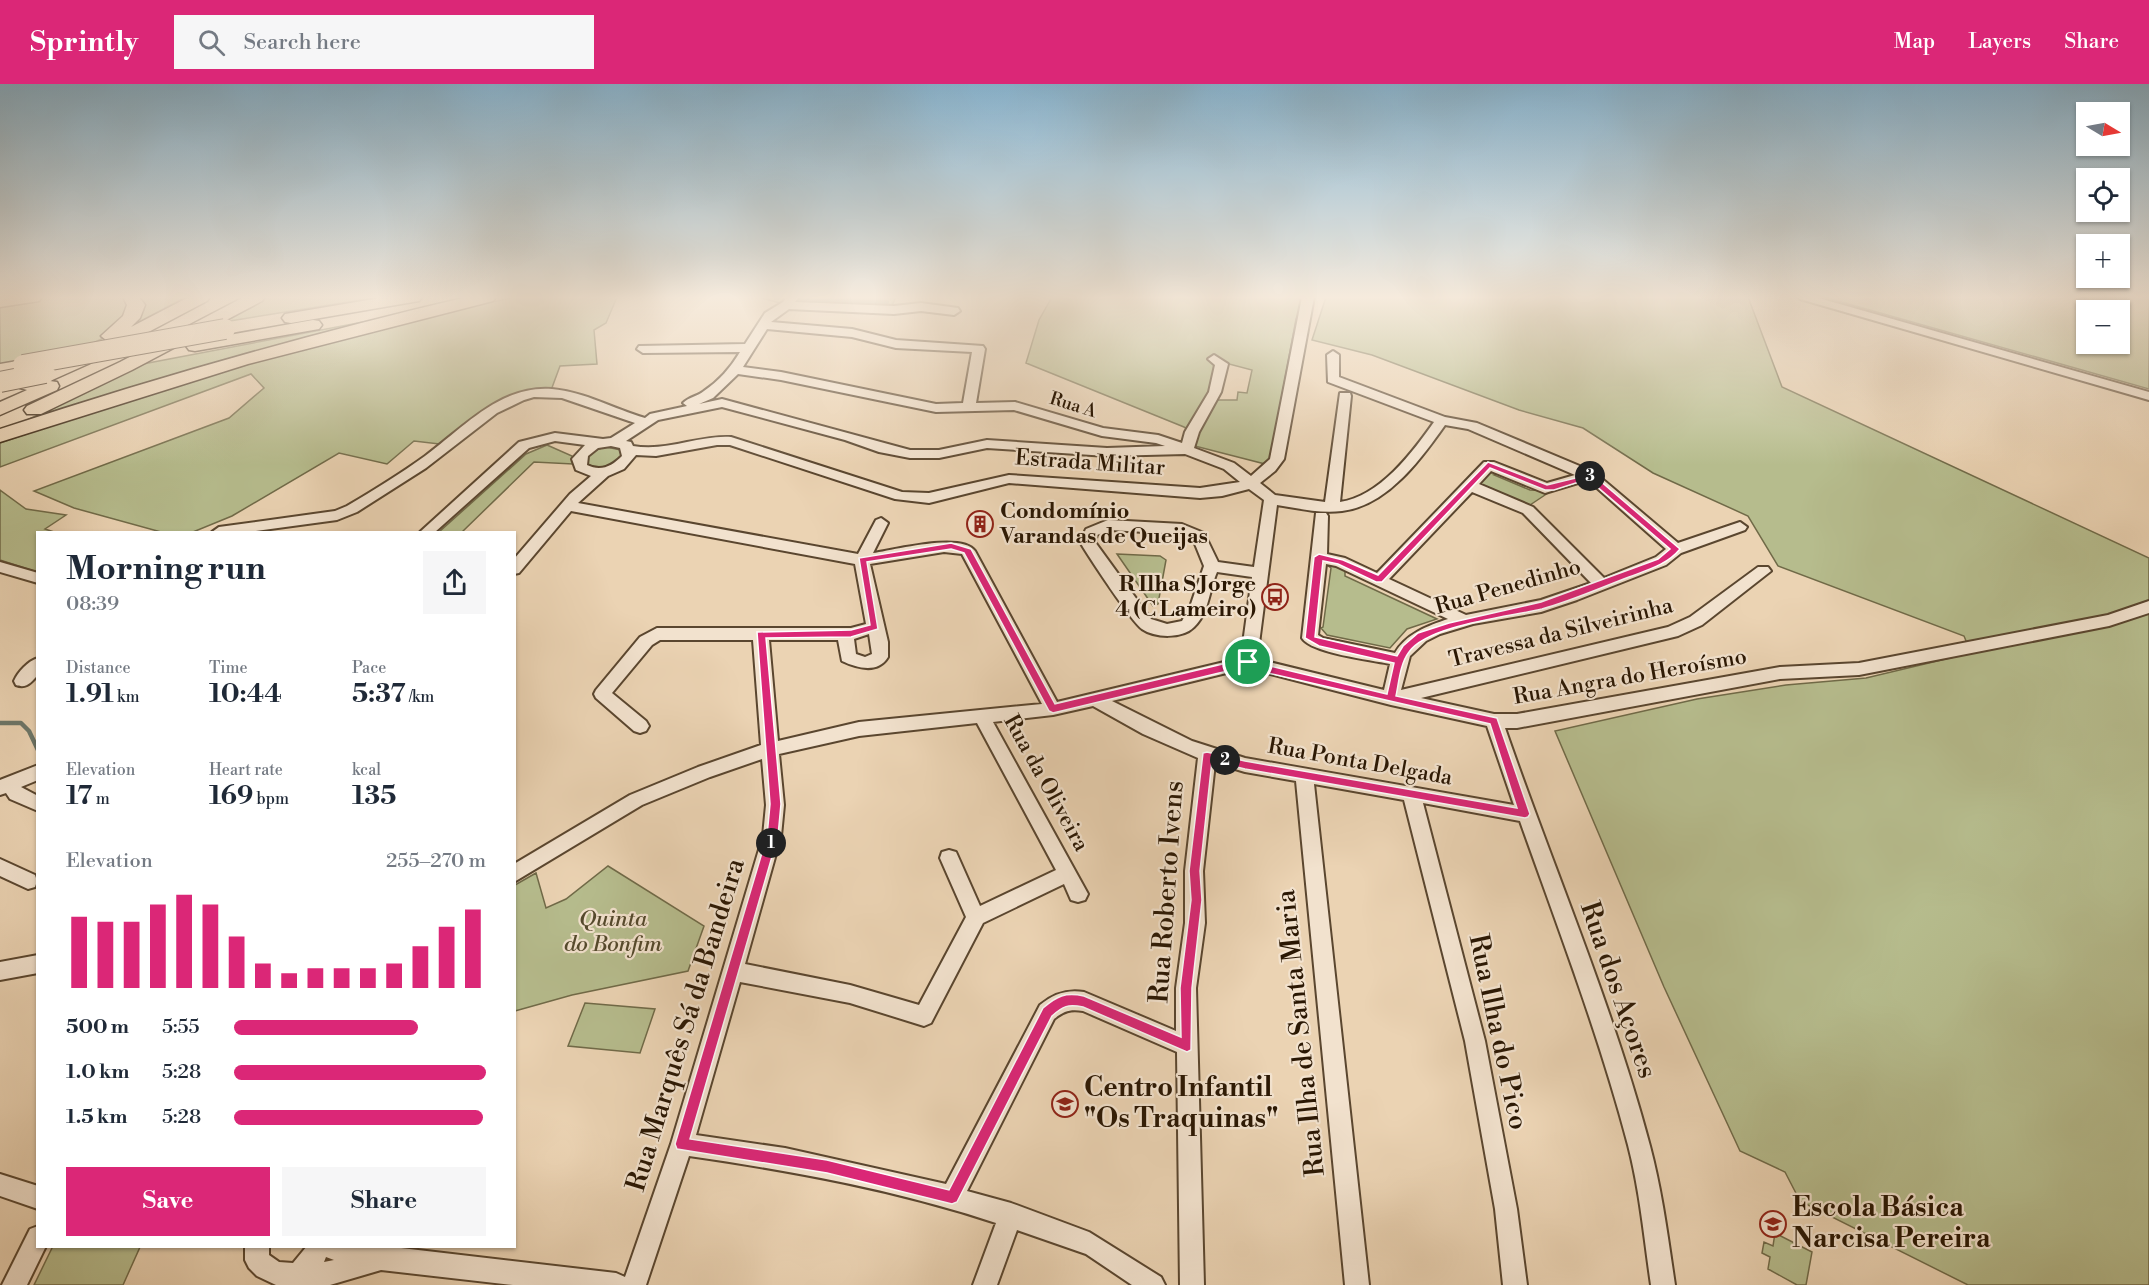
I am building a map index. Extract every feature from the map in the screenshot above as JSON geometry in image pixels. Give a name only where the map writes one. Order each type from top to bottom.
[{"type":"highway","points":[[82,360],[90,353]]},
{"type":"highway","points":[[0,370],[90,353]]},
{"type":"highway","points":[[0,396],[95,353]]},
{"type":"highway","points":[[0,409],[117,353]]},
{"type":"highway","points":[[0,426],[150,353]]},
{"type":"highway","points":[[0,382],[157,353]]},
{"type":"highway","points":[[0,436],[179,377],[263,353]]},
{"type":"street","points":[[516,567],[579,490],[581,461],[587,449],[618,445],[647,422],[708,395],[735,370],[747,353]]},
{"type":"street","points":[[969,407],[977,353]]},
{"type":"street","name":"Estrada Militar","points":[[428,531],[519,448],[544,438],[555,437],[618,445],[657,454],[709,440],[731,441],[900,496],[917,499],[935,499],[983,483],[1002,480],[1200,493],[1226,491],[1249,484],[1269,471],[1277,459],[1297,353]]},
{"type":"street","points":[[1999,353],[2149,396]]},
{"type":"street","points":[[1333,355],[1333,379],[1442,420],[1472,426],[1589,476],[1676,549]]},
{"type":"street","points":[[226,531],[337,515],[352,509],[443,449],[470,425],[498,407],[526,395],[550,393],[571,397],[627,418],[647,422],[722,403],[850,437],[884,449],[910,454],[939,454],[987,444],[1107,452],[1187,450],[1192,432],[1215,392],[1222,364],[1214,359]]},
{"type":"street","name":"Rua A","points":[[735,370],[781,376],[936,408],[1015,406],[1102,432],[1158,439],[1230,466],[1249,484],[1271,499]]},
{"type":"street","points":[[1345,396],[1319,557],[1310,638],[1319,643],[1399,660]]},
{"type":"street","points":[[516,873],[636,800],[704,772],[771,749],[848,730],[1053,709],[1248,662],[1271,499],[1327,511],[1364,500],[1382,487],[1431,437],[1442,420]]},
{"type":"street","points":[[544,438],[562,443],[594,472],[604,472]]},
{"type":"street","points":[[618,445],[629,456],[619,466]]},
{"type":"street","points":[[571,502],[604,472],[657,454]]},
{"type":"street","points":[[1379,580],[1471,486],[1488,465],[1545,488],[1589,476]]},
{"type":"street","points":[[1471,486],[1528,510],[1601,584]]},
{"type":"street","points":[[571,502],[862,560],[944,547],[963,548],[968,551],[1053,709]]},
{"type":"street","points":[[845,634],[848,657],[860,663],[872,663],[880,657],[862,560],[881,523]]},
{"type":"street","points":[[1108,525],[1182,529],[1194,533],[1202,540],[1212,566],[1205,575],[1197,615],[1182,627],[1167,630],[1149,626],[1145,622],[1091,550],[1087,539],[1091,532],[1108,525]]},
{"type":"street","name":"Rua Penedinho","points":[[1391,699],[1399,660],[1406,648],[1422,635],[1467,621],[1542,605],[1661,561],[1676,549],[1740,527]]},
{"type":"street","points":[[1319,557],[1340,562],[1467,621]]},
{"type":"street","points":[[1212,566],[1260,573]]},
{"type":"street","points":[[0,567],[36,577]]},
{"type":"street","name":"Travessa da Silveirinha","points":[[1391,699],[1672,632],[1696,621],[1763,571]]},
{"type":"street","name":"Rua Angra do Heroísmo","points":[[1248,662],[1263,668],[1391,699],[1494,721],[1539,718],[1780,673],[1859,669],[2109,620],[2149,607]]},
{"type":"street","points":[[640,726],[602,694],[651,637],[664,633],[845,634],[875,627]]},
{"type":"street","name":"Rua Marquês Sá da Bandeira","points":[[634,1285],[682,1144],[772,836],[775,804],[761,635]]},
{"type":"street","points":[[22,681],[36,666]]},
{"type":"street","name":"Rua Ponta Delgada","points":[[1094,698],[1134,723],[1207,756],[1525,814]]},
{"type":"street","name":"Rua da Oliveira","points":[[981,716],[1078,894]]},
{"type":"street","name":"Rua dos Açores","points":[[1494,721],[1525,814],[1603,1026],[1631,1119],[1647,1186],[1663,1285]]},
{"type":"street","name":"Rua Roberto Ivens","points":[[1192,1285],[1186,988],[1196,900],[1194,871],[1207,756]]},
{"type":"street","points":[[5,786],[36,773]]},
{"type":"street","name":"Rua Ilha de Santa Maria","points":[[1305,775],[1325,996],[1357,1285]]},
{"type":"street","points":[[5,786],[36,803]]},
{"type":"street","name":"Rua Ilha do Pico","points":[[1412,795],[1475,1041],[1506,1209],[1515,1285]]},
{"type":"street","points":[[516,858],[534,862]]},
{"type":"street","points":[[732,971],[850,994],[924,1016],[976,916],[949,858]]},
{"type":"street","points":[[0,867],[28,881]]},
{"type":"street","name":"Rua da Oliveira","points":[[976,916],[1068,873]]},
{"type":"street","points":[[0,971],[36,964]]},
{"type":"street","points":[[952,1197],[1047,1012],[1059,1002],[1070,999],[1084,1002],[1187,1046]]},
{"type":"street","points":[[682,1144],[827,1167],[952,1197],[1067,1234],[1094,1246],[1153,1285]]},
{"type":"street","points":[[0,1185],[36,1197]]},
{"type":"street","points":[[986,1285],[1011,1215]]},
{"type":"street","points":[[14,1285],[36,1241]]},
{"type":"street","points":[[253,1249],[256,1260],[339,1271],[382,1258]]},
{"type":"street","points":[[304,1268],[341,1251],[382,1258],[616,1285]]},
{"type":"green space","points":[[0,353],[71,353],[0,385]]},
{"type":"green space","points":[[200,353],[251,353],[17,425],[143,364]]},
{"type":"green space","points":[[276,353],[596,353],[597,364],[560,366],[550,393],[526,395],[499,407],[448,445],[414,441],[387,464],[339,453],[232,516],[195,531],[157,531],[74,508],[34,491],[229,418],[264,388],[251,374],[0,467],[0,443],[211,372]]},
{"type":"green space","points":[[1029,353],[1290,353],[1269,465],[1187,444],[1192,432],[1184,427],[1026,363]],"holes":[[[1214,360],[1252,370],[1247,393],[1238,392],[1237,400],[1209,400],[1216,386]]]},
{"type":"green space","points":[[1364,353],[1769,353],[1782,387],[2149,558],[2149,1285],[1968,1285],[1800,1201],[1785,1172],[1740,1151],[1664,987],[1555,731],[1697,699],[1786,685],[1866,678],[1971,653],[1964,636],[1778,566],[1748,516],[1653,473],[1583,428],[1519,410]]},
{"type":"green space","points":[[2022,353],[2130,354],[2149,353],[2149,389]]},
{"type":"green space","points":[[547,445],[572,456],[573,464],[534,462],[463,531],[440,531],[526,454]]},
{"type":"green space","points":[[606,447],[621,450],[623,457],[602,468],[588,464],[590,454]]},
{"type":"green space","points":[[1490,470],[1501,473],[1494,475],[1530,490],[1551,491],[1527,507],[1478,484]]},
{"type":"green space","points":[[0,490],[26,509],[66,515],[45,529],[51,531],[36,531],[36,572],[0,560]]},
{"type":"green space","points":[[1117,554],[1160,556],[1166,560],[1158,604],[1153,606]]},
{"type":"green space","points":[[1332,563],[1345,568],[1345,576],[1437,619],[1407,629],[1390,648],[1327,635],[1321,628],[1323,627],[1331,568],[1327,565]]},
{"type":"green space","name":"Quinta do Bonfim","points":[[608,866],[704,926],[688,971],[572,995],[516,1011],[516,884],[536,873],[546,908],[566,899]]},
{"type":"green space","points":[[585,1003],[655,1009],[640,1053],[568,1046]]},
{"type":"green space","points":[[1775,1233],[1812,1252],[1806,1285],[1797,1285],[1768,1269],[1770,1257],[1762,1253],[1764,1242],[1773,1246]]},
{"type":"green space","points":[[52,1248],[140,1248],[123,1285],[34,1285]]},
{"type":"waterway","points":[[0,723],[21,723],[29,731],[36,746]]},
{"type":"place","name":"Condomínio Varandas de Queijas","points":[[980,524]]},
{"type":"place","name":"R Ilha S Jorge 4 (C Lameiro)","points":[[1275,597]]},
{"type":"place","name":"Centro Infantil \"Os Traquinas\"","points":[[1065,1104]]},
{"type":"place","name":"Escola Básica Narcisa Pereira","points":[[1773,1224]]},
{"type":"route","points":[[1248,662],[1182,676],[1053,709],[968,551],[951,546],[862,560],[875,627],[851,634],[761,635],[775,804],[772,836],[682,1144],[827,1167],[952,1197],[1047,1012],[1059,1002],[1070,999],[1084,1002],[1187,1046],[1186,988],[1195,923],[1194,871],[1207,756],[1245,765],[1525,814],[1494,721],[1391,699],[1399,660],[1406,648],[1422,635],[1449,626],[1542,605],[1661,561],[1676,549],[1593,477],[1589,476],[1545,488],[1488,465],[1471,486],[1379,580],[1340,562],[1319,557],[1310,638],[1319,643],[1399,660],[1391,699],[1263,668],[1248,662]]}]
